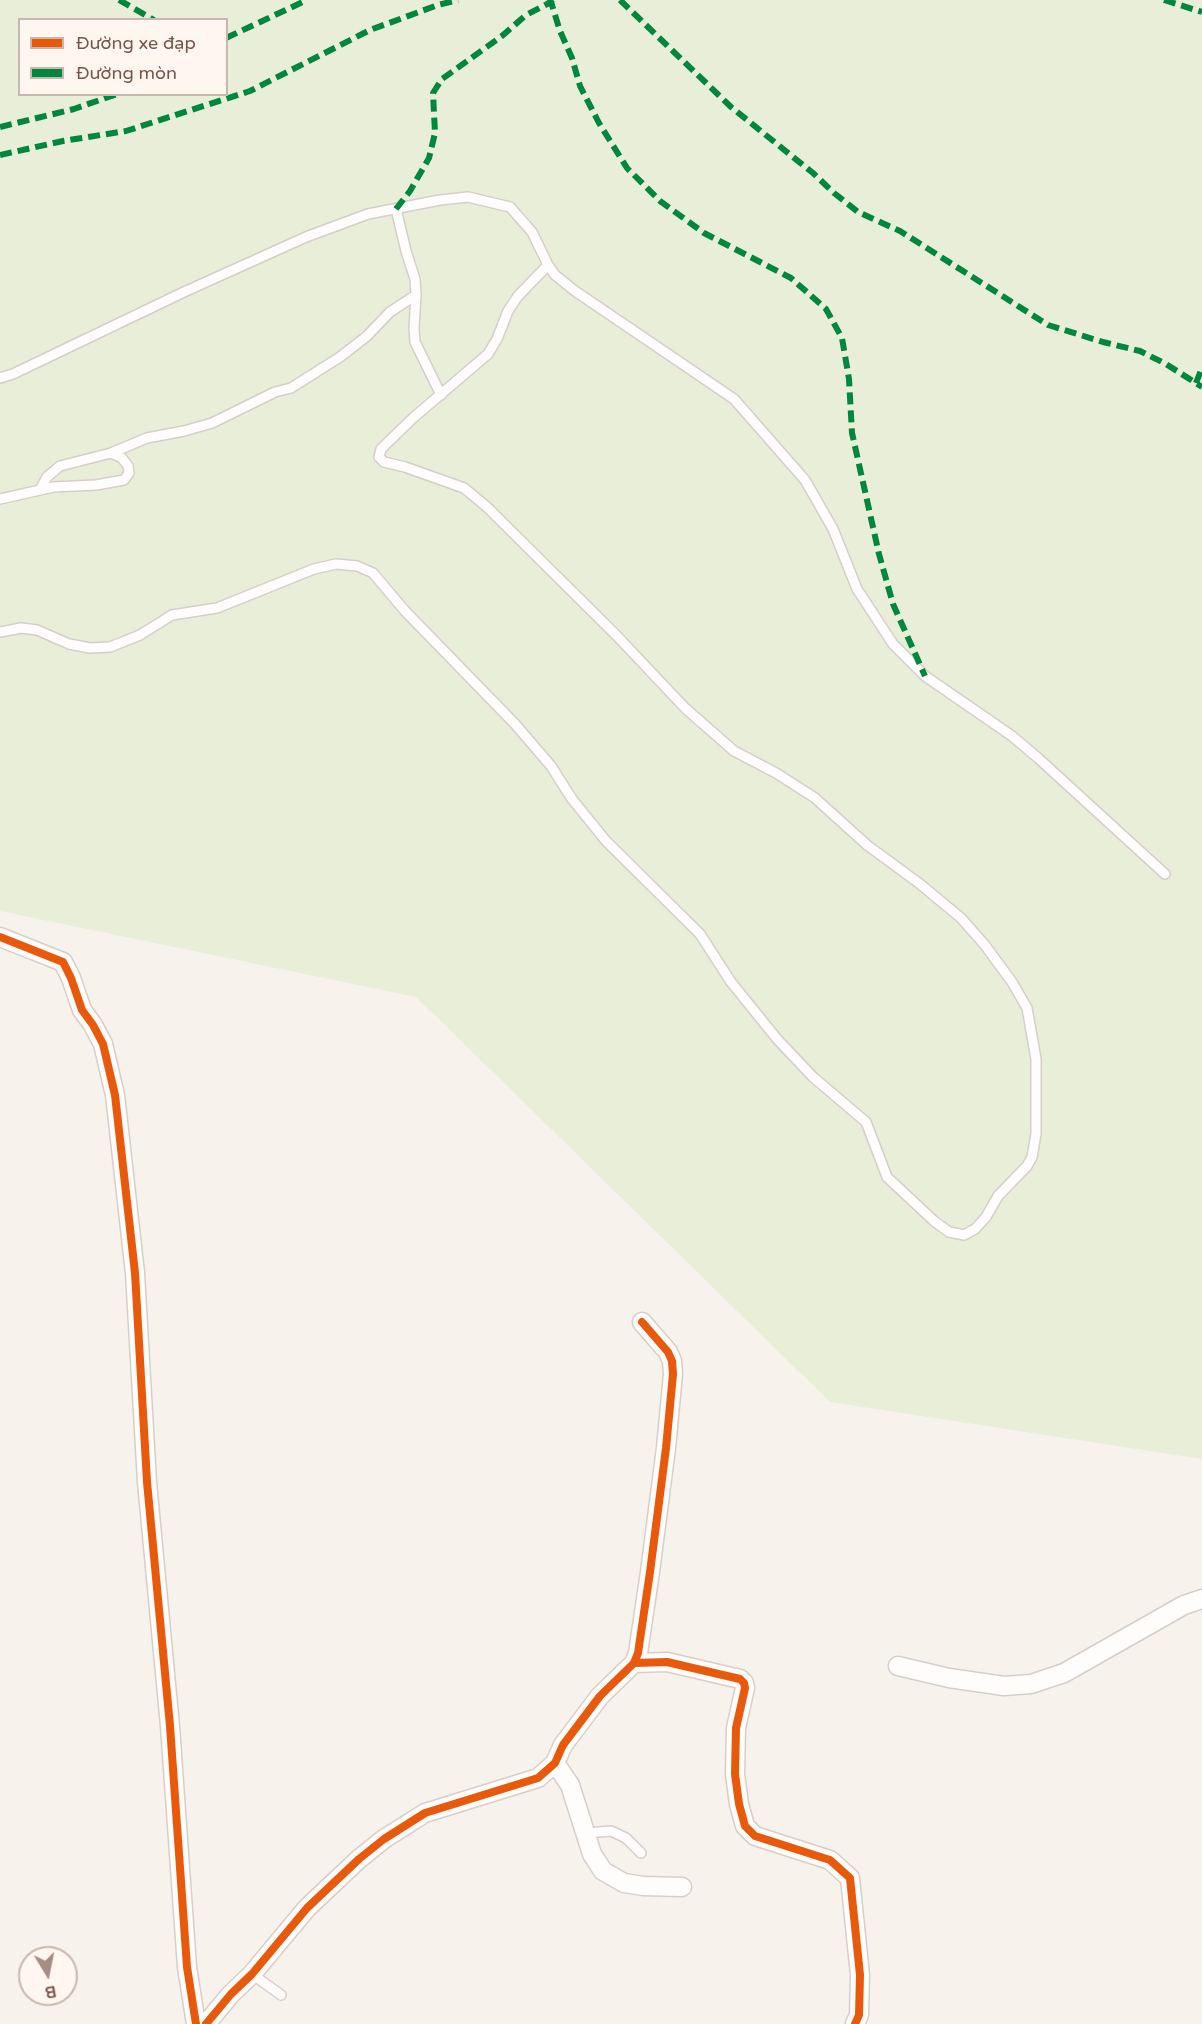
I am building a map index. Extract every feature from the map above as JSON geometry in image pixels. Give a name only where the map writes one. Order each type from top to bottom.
[{"type":"street","points":[[0,937],[42,952],[63,963],[82,1010],[103,1044],[115,1095],[135,1273],[147,1482],[169,1715],[187,1967],[196,2024]]},
{"type":"street","points":[[206,2024],[231,1994],[252,1974],[307,1908],[359,1859],[384,1839],[425,1813],[538,1778],[555,1763],[563,1745],[600,1696],[634,1663],[638,1653],[650,1572],[673,1374],[672,1361],[668,1352],[642,1322]]},
{"type":"street","points":[[898,1666],[949,1678],[1004,1686],[1031,1684],[1065,1673],[1184,1605],[1202,1599]]},
{"type":"street","points":[[634,1663],[667,1662],[740,1679],[744,1683],[745,1688],[738,1709],[736,1728],[735,1774],[745,1826],[755,1836],[830,1860],[850,1878],[860,1975],[859,2015],[855,2024]]},
{"type":"street","points":[[555,1763],[570,1785],[592,1854],[603,1871],[624,1883],[682,1887]]},
{"type":"lane","points":[[0,378],[14,374],[184,292],[306,237],[368,214],[468,197],[510,207],[532,232],[555,275],[734,399],[805,480],[833,529],[857,589],[893,644],[925,675],[1030,750],[1165,874]]},
{"type":"lane","points":[[396,209],[405,251],[415,279],[416,342],[441,395]]},
{"type":"lane","points":[[0,632],[21,628],[37,630],[69,644],[90,648],[110,647],[140,635],[172,615],[217,608],[314,569],[336,564],[357,566],[373,573],[405,611],[515,724],[551,766],[572,799],[606,841],[700,934],[731,982],[777,1039],[813,1077],[866,1122],[887,1177],[949,1232],[964,1234],[975,1229],[986,1217],[998,1196],[1027,1166],[1032,1157],[1036,1134],[1035,1059],[1027,1008],[1012,982],[961,918],[867,844],[815,798],[776,773],[734,751],[685,708],[617,636],[480,501],[464,488],[384,462],[379,457],[381,449],[488,354],[497,339],[508,311],[518,296],[548,265]]},
{"type":"lane","points":[[40,490],[47,477],[60,466],[111,453],[147,438],[212,423],[275,392],[291,388],[340,357],[368,336],[390,312],[416,295]]},
{"type":"lane","points":[[0,499],[53,487],[96,485],[124,480],[129,473],[128,466],[122,458],[111,453]]},
{"type":"lane","points":[[587,1833],[611,1831],[626,1838],[641,1852]]},
{"type":"lane","points":[[252,1974],[281,1995]]},
{"type":"green space","points":[[0,0],[1202,0],[1202,1459],[830,1402],[416,997],[0,911]]},
{"type":"marked path","points":[[119,0],[150,18]]},
{"type":"marked path","points":[[228,37],[307,0]]},
{"type":"marked path","points":[[0,155],[63,141],[126,131],[250,91],[370,30],[458,0]]},
{"type":"marked path","points":[[547,0],[551,2],[580,86],[599,123],[627,168],[660,201],[704,233],[791,278],[826,309],[842,338],[849,379],[852,433],[879,554],[893,604],[925,676]]},
{"type":"marked path","points":[[396,209],[410,191],[429,158],[435,133],[433,93],[442,79],[502,36],[526,15],[552,0]]},
{"type":"marked path","points":[[620,0],[731,107],[858,212],[900,231],[1048,325],[1140,351],[1166,364],[1202,387]]},
{"type":"marked path","points":[[1164,0],[1202,12]]},
{"type":"marked path","points":[[0,127],[74,109],[111,96]]},
{"type":"marked path","points":[[1196,383],[1202,368]]},
{"type":"cycle path","points":[[0,937],[63,962],[82,1010],[103,1044],[115,1095],[135,1273],[147,1482],[170,1726],[187,1967],[196,2024]]},
{"type":"cycle path","points":[[206,2024],[231,1994],[252,1974],[307,1908],[359,1859],[384,1839],[425,1813],[538,1778],[555,1763],[563,1745],[600,1696],[634,1663],[638,1653],[650,1572],[673,1374],[672,1361],[668,1352],[642,1322]]},
{"type":"cycle path","points":[[634,1663],[667,1662],[740,1679],[744,1683],[745,1688],[736,1728],[735,1774],[745,1826],[755,1836],[830,1860],[850,1878],[860,1975],[859,2015],[855,2024]]}]
